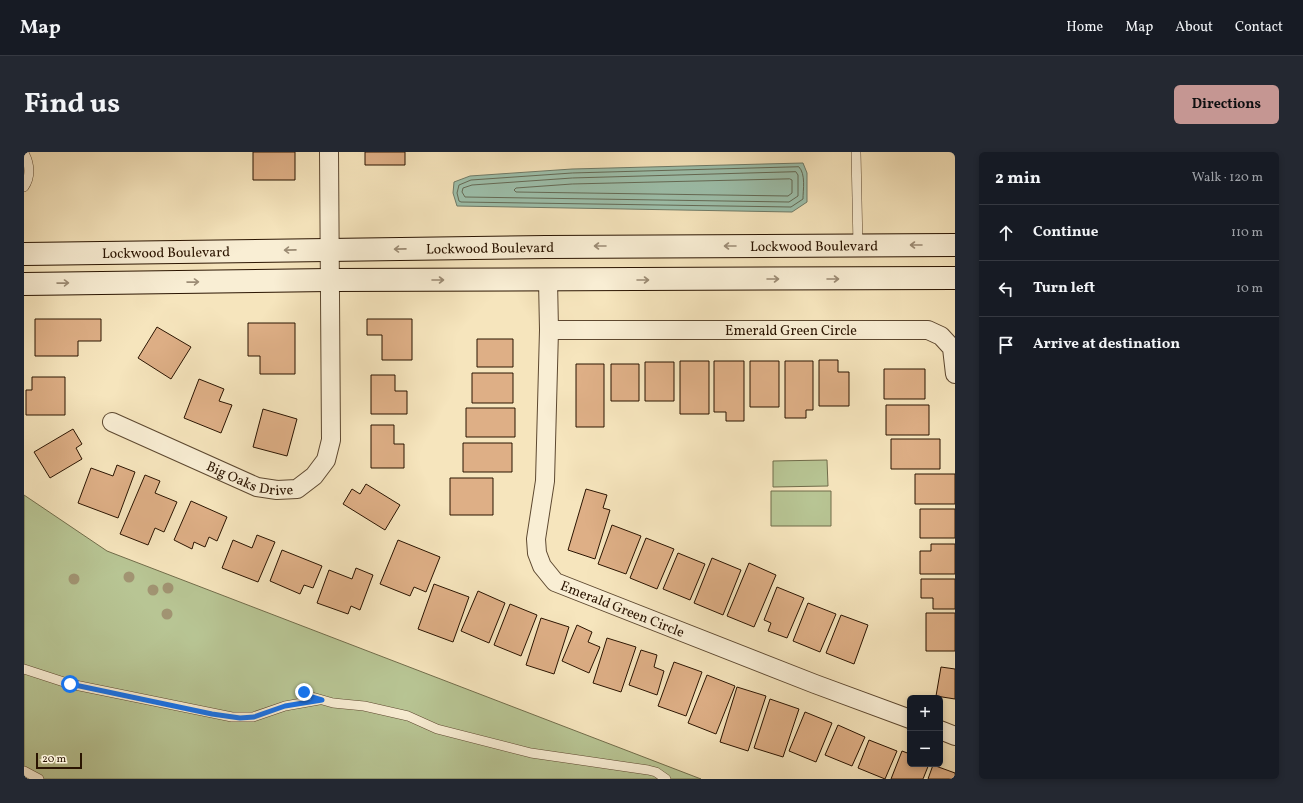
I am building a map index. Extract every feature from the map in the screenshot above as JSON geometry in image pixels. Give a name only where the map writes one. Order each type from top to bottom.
[{"type":"main road","name":"Lockwood Boulevard","points":[[24,254],[554,247],[955,245]]},
{"type":"main road","points":[[24,284],[329,280],[955,278]]},
{"type":"street","name":"Big Oaks Drive","points":[[112,422],[257,487],[277,490],[297,488],[314,476],[326,460],[331,440],[329,152]]},
{"type":"street","name":"Emerald Green Circle","points":[[548,280],[550,330],[545,481],[536,539],[536,553],[542,566],[555,582],[815,684],[907,718]]},
{"type":"street","name":"Emerald Green Circle","points":[[550,330],[928,330],[941,336],[952,348],[955,374]]},
{"type":"street","points":[[942,731],[955,736]]},
{"type":"lane","points":[[856,152],[858,246]]},
{"type":"lane","points":[[24,153],[27,158],[29,174],[24,187]]},
{"type":"lane","points":[[24,669],[70,684],[232,717],[254,717],[285,706],[322,700]]},
{"type":"lane","points":[[304,692],[312,697],[338,704],[364,706],[395,713],[414,719],[437,730],[531,753],[648,770],[656,772],[666,779]]},
{"type":"lane","points":[[24,770],[39,779]]},
{"type":"shaded area","points":[[827,460],[828,486],[773,487],[773,461]]},
{"type":"shaded area","points":[[771,491],[831,491],[831,526],[771,526]]},
{"type":"shaded area","points":[[24,495],[107,551],[701,779],[24,779]]},
{"type":"water","points":[[803,163],[807,173],[807,202],[792,212],[457,206],[453,193],[454,182],[470,176],[572,169]]},
{"type":"building","points":[[253,152],[295,152],[295,180],[253,180]]},
{"type":"building","points":[[365,152],[405,152],[405,165],[365,165]]},
{"type":"building","points":[[35,319],[101,319],[101,341],[78,341],[78,356],[35,356]]},
{"type":"building","points":[[367,319],[412,319],[412,360],[382,360],[382,335],[367,335]]},
{"type":"building","points":[[248,323],[295,323],[295,374],[260,374],[260,356],[248,356]]},
{"type":"building","points":[[157,327],[191,347],[171,379],[138,358]]},
{"type":"building","points":[[477,339],[513,339],[513,367],[477,367]]},
{"type":"building","points":[[819,360],[838,360],[838,372],[849,372],[849,406],[819,406]]},
{"type":"building","points":[[680,361],[709,361],[709,414],[680,414]]},
{"type":"building","points":[[714,361],[744,361],[744,421],[726,421],[726,412],[714,412]]},
{"type":"building","points":[[750,361],[779,361],[779,407],[750,407]]},
{"type":"building","points":[[785,361],[813,361],[813,410],[806,410],[806,418],[785,418]]},
{"type":"building","points":[[645,362],[674,362],[674,401],[645,401]]},
{"type":"building","points":[[576,364],[604,364],[604,427],[576,427]]},
{"type":"building","points":[[611,364],[639,364],[639,401],[611,401]]},
{"type":"building","points":[[884,369],[925,369],[925,399],[884,399]]},
{"type":"building","points":[[472,373],[513,373],[513,403],[472,403]]},
{"type":"building","points":[[371,375],[395,375],[395,391],[407,391],[407,414],[371,414]]},
{"type":"building","points":[[32,377],[65,377],[65,415],[26,415],[26,390],[32,390]]},
{"type":"building","points":[[199,379],[224,389],[219,401],[232,405],[221,433],[184,418]]},
{"type":"building","points":[[886,405],[929,405],[929,435],[886,435]]},
{"type":"building","points":[[466,408],[515,408],[515,437],[466,437]]},
{"type":"building","points":[[263,409],[297,419],[287,456],[253,447]]},
{"type":"building","points":[[371,425],[394,425],[394,444],[404,444],[404,468],[371,468]]},
{"type":"building","points":[[73,429],[82,444],[76,448],[82,459],[50,478],[34,452]]},
{"type":"building","points":[[891,439],[940,439],[940,469],[891,469]]},
{"type":"building","points":[[463,443],[512,443],[512,472],[463,472]]},
{"type":"building","points":[[117,465],[135,472],[118,518],[78,503],[91,468],[113,476]]},
{"type":"building","points":[[915,474],[955,474],[955,504],[915,504]]},
{"type":"building","points":[[145,475],[160,481],[155,493],[177,502],[164,532],[155,528],[148,545],[120,534]]},
{"type":"building","points":[[450,478],[493,478],[493,515],[450,515]]},
{"type":"building","points":[[366,484],[400,505],[385,530],[343,504],[352,489],[360,494]]},
{"type":"building","points":[[586,489],[607,495],[603,508],[610,510],[595,559],[568,550]]},
{"type":"building","points":[[191,501],[227,517],[217,541],[209,537],[205,547],[194,542],[192,549],[174,540]]},
{"type":"building","points":[[920,509],[955,509],[955,538],[920,538]]},
{"type":"building","points":[[612,525],[641,536],[626,574],[598,564]]},
{"type":"building","points":[[257,535],[275,542],[258,582],[222,568],[233,540],[252,548]]},
{"type":"building","points":[[646,538],[674,549],[657,589],[630,578]]},
{"type":"building","points":[[398,540],[440,557],[426,592],[414,587],[410,596],[380,584]]},
{"type":"building","points":[[931,544],[955,544],[955,574],[920,574],[920,551],[931,551]]},
{"type":"building","points":[[282,550],[322,566],[313,588],[304,585],[300,594],[270,581]]},
{"type":"building","points":[[678,553],[705,564],[690,600],[663,589]]},
{"type":"building","points":[[712,558],[741,570],[723,615],[694,603]]},
{"type":"building","points":[[749,563],[776,575],[754,627],[727,616]]},
{"type":"building","points":[[356,568],[373,575],[360,610],[351,606],[348,614],[317,603],[329,570],[352,579]]},
{"type":"building","points":[[921,579],[955,579],[955,609],[933,609],[933,598],[921,598]]},
{"type":"building","points":[[434,584],[469,597],[453,642],[418,629]]},
{"type":"building","points":[[777,587],[804,598],[787,638],[768,631],[771,623],[764,620]]},
{"type":"building","points":[[478,591],[505,603],[489,643],[461,631]]},
{"type":"building","points":[[808,603],[836,614],[820,652],[793,641]]},
{"type":"building","points":[[510,604],[537,615],[521,656],[494,645]]},
{"type":"building","points":[[926,613],[955,613],[955,651],[926,651]]},
{"type":"building","points":[[841,615],[868,625],[854,664],[826,653]]},
{"type":"building","points":[[541,618],[569,627],[554,674],[526,665]]},
{"type":"building","points":[[577,625],[592,632],[588,642],[600,647],[589,673],[562,661]]},
{"type":"building","points":[[607,638],[636,647],[621,692],[593,683]]},
{"type":"building","points":[[641,650],[657,655],[654,667],[664,671],[657,695],[629,685]]},
{"type":"building","points":[[674,662],[702,672],[686,716],[658,706]]},
{"type":"building","points":[[941,667],[955,669],[955,699],[943,697],[943,695],[936,695]]},
{"type":"building","points":[[707,675],[735,686],[716,734],[688,723]]},
{"type":"building","points":[[737,687],[766,696],[748,751],[720,742]]},
{"type":"building","points":[[770,699],[799,709],[783,757],[754,748]]},
{"type":"building","points":[[805,712],[832,723],[816,762],[789,751]]},
{"type":"building","points":[[838,725],[865,737],[852,766],[825,755]]},
{"type":"building","points":[[869,740],[897,751],[885,779],[858,768]]},
{"type":"building","points":[[902,751],[907,753],[907,767],[928,767],[923,779],[891,779]]},
{"type":"building","points":[[932,767],[938,767],[955,773],[955,779],[928,779]]},
{"type":"route","points":[[70,684],[212,714],[240,718],[254,717],[285,706],[322,700],[312,697],[304,692]]}]
